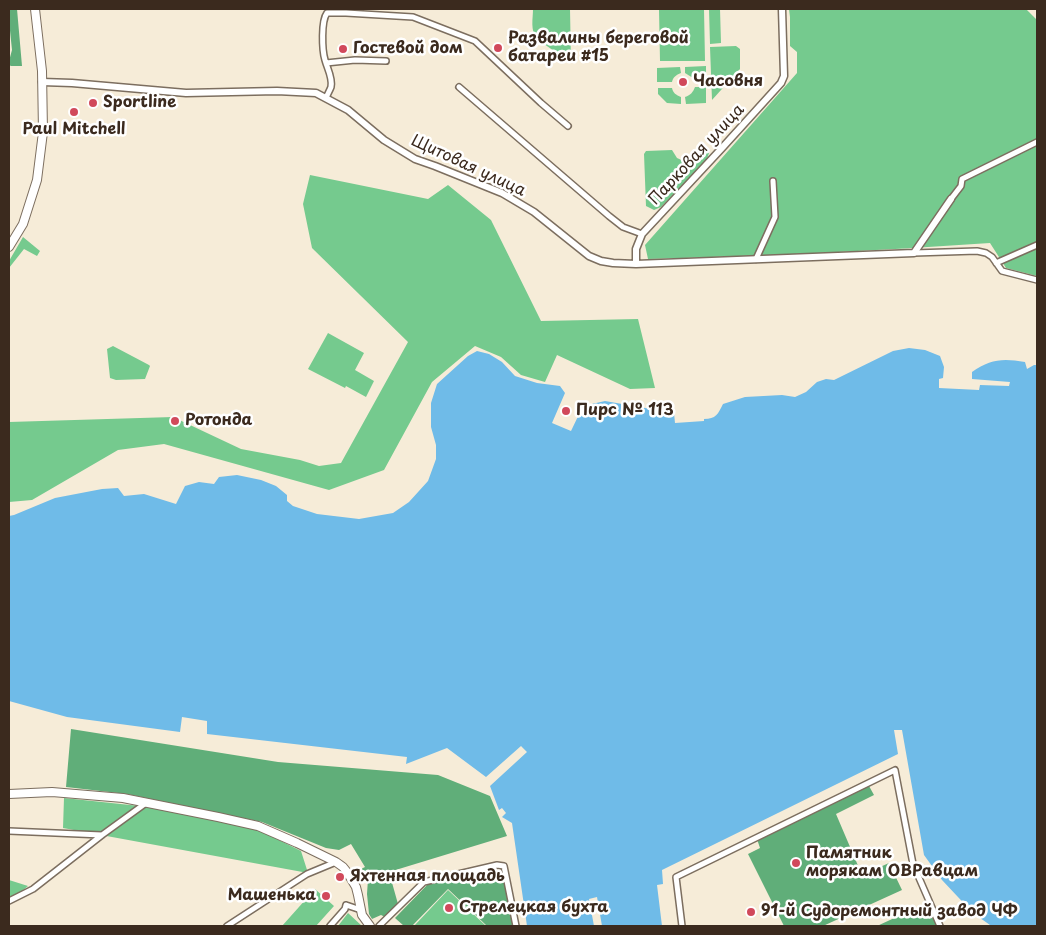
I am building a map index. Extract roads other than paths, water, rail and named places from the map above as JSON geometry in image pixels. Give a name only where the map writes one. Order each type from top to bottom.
[{"type":"main road","points":[[9,247],[23,224],[37,180],[43,132],[42,82],[35,9]]},
{"type":"main road","points":[[9,794],[52,792],[123,798],[258,826],[343,867],[356,887],[360,910],[370,926]]},
{"type":"street","name":"Парковая улица","points":[[636,264],[636,249],[642,234],[734,136],[781,82],[784,76],[782,9]]},
{"type":"street","points":[[326,98],[331,87],[330,73],[323,47],[323,19],[327,13],[346,12],[413,17],[475,41],[568,126]]},
{"type":"street","points":[[326,63],[355,60],[386,61]]},
{"type":"street","name":"Щитовая улица","points":[[42,82],[72,82],[186,93],[277,91],[316,93],[348,110],[384,140],[414,159],[502,193],[534,212],[589,256],[601,261],[636,264],[977,251],[992,257],[1002,271],[1037,280]]},
{"type":"street","points":[[459,87],[609,216],[623,227],[642,234]]},
{"type":"street","points":[[914,253],[961,186],[962,179],[1037,142]]},
{"type":"street","points":[[756,259],[775,217],[773,181]]},
{"type":"street","points":[[996,263],[1037,245]]},
{"type":"street","points":[[682,926],[676,877],[895,770],[913,864],[940,926]]},
{"type":"street","points":[[9,901],[33,889],[146,803]]},
{"type":"street","points":[[9,831],[102,835]]},
{"type":"street","points":[[227,926],[307,874],[336,862]]},
{"type":"street","points":[[379,926],[424,882],[497,865],[504,866],[516,926]]},
{"type":"street","points":[[330,926],[346,906],[360,910]]},
{"type":"water","points":[[909,348],[925,350],[940,356],[944,367],[943,378],[939,379],[939,388],[979,390],[980,385],[1009,386],[1010,382],[972,379],[972,372],[985,364],[997,361],[1025,362],[1027,369],[1037,365],[1037,926],[990,925],[973,913],[942,880],[924,855],[902,730],[894,730],[898,754],[662,870],[663,884],[657,885],[662,926],[602,926],[597,897],[589,899],[594,926],[527,926],[512,823],[502,817],[506,813],[502,808],[499,810],[490,786],[527,752],[521,746],[486,777],[447,748],[406,764],[407,757],[207,734],[207,721],[182,717],[180,732],[67,717],[9,701],[9,516],[55,498],[102,489],[118,488],[124,496],[144,494],[176,504],[185,486],[199,482],[214,484],[219,477],[237,475],[261,480],[276,486],[287,495],[287,501],[293,506],[317,514],[359,519],[393,513],[409,502],[428,481],[436,459],[436,445],[431,427],[431,403],[437,384],[468,356],[477,351],[489,354],[502,362],[515,376],[537,383],[560,386],[565,393],[552,423],[571,431],[583,406],[605,401],[674,413],[675,423],[704,421],[704,419],[716,415],[723,404],[745,397],[782,395],[795,397],[806,392],[817,382],[826,379],[834,380],[893,351]]},
{"type":"place","name":"Развалины береговой батареи #15","points":[[498,48]]},
{"type":"place","name":"Гостевой дом","points":[[343,49]]},
{"type":"place","name":"Часовня","points":[[683,82]]},
{"type":"place","name":"Sportline","points":[[93,103]]},
{"type":"place","name":"Paul Mitchell","points":[[74,112]]},
{"type":"place","name":"Пирс № 113","points":[[566,411]]},
{"type":"place","name":"Ротонда","points":[[175,421]]},
{"type":"place","name":"Памятник морякам ОВРавцам","points":[[796,863]]},
{"type":"place","name":"Яхтенная площадь","points":[[340,877]]},
{"type":"place","name":"Машенька","points":[[326,896]]},
{"type":"place","name":"Стрелецкая бухта","points":[[449,908]]},
{"type":"place","name":"91-й Судоремонтный завод ЧФ","points":[[751,912]]}]
